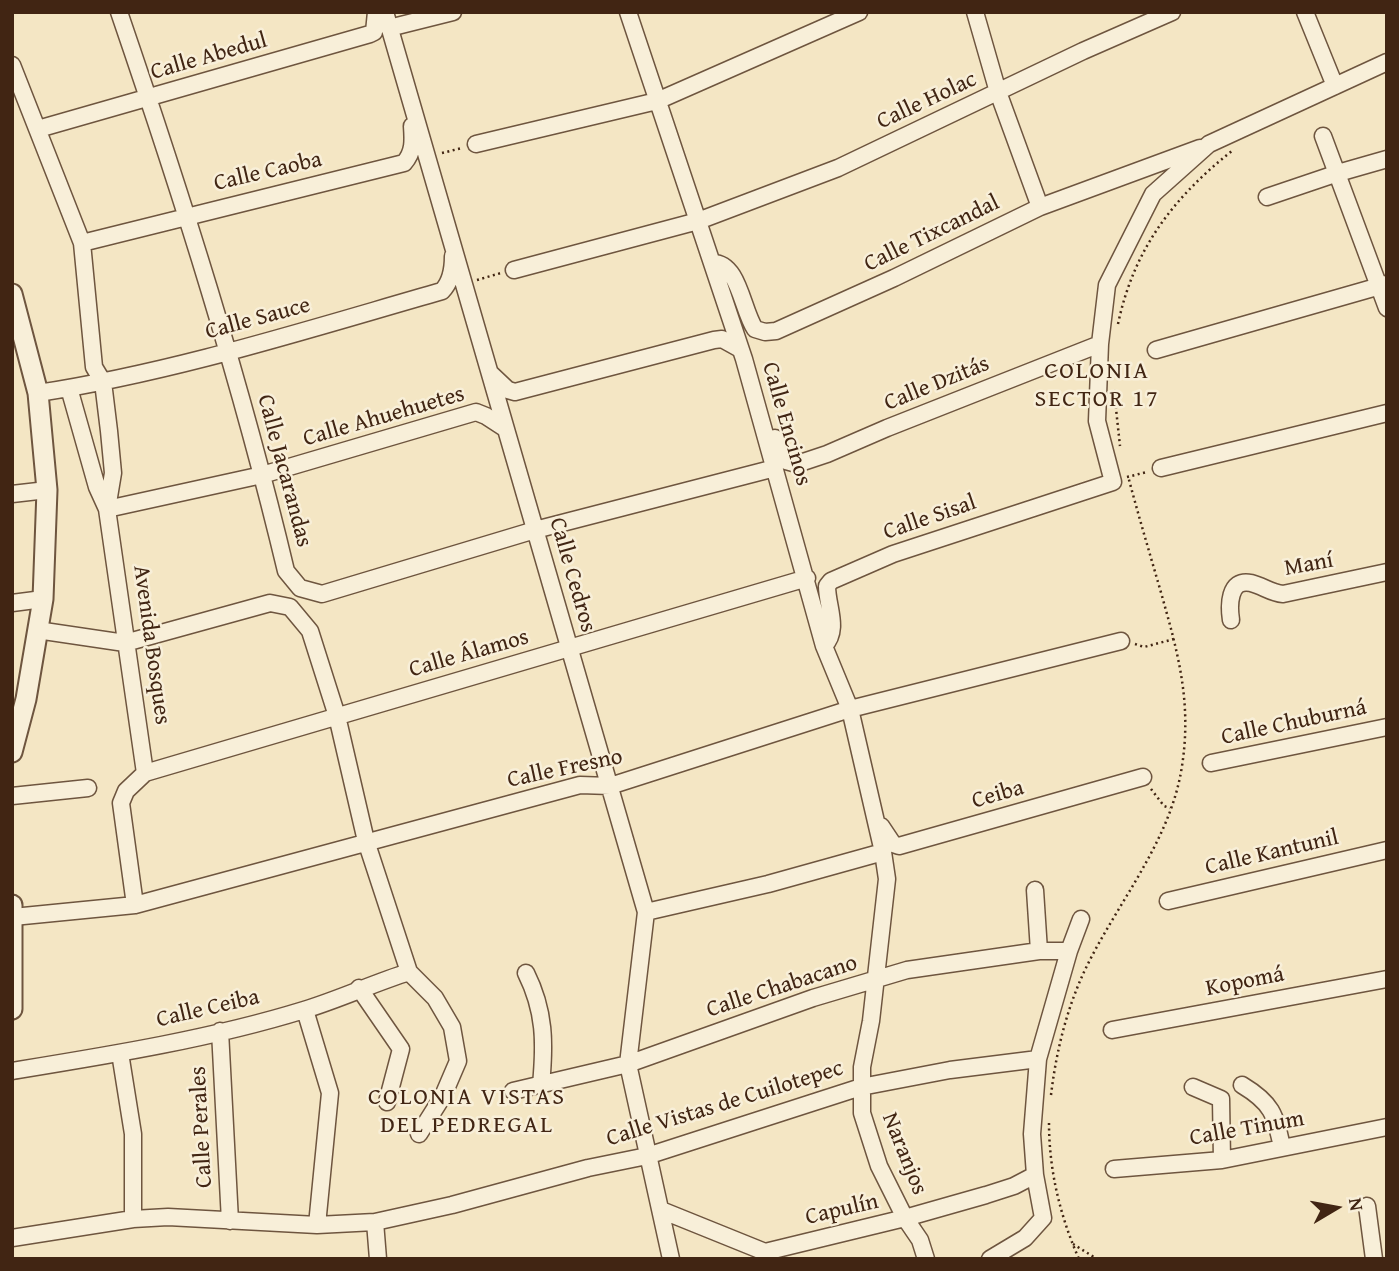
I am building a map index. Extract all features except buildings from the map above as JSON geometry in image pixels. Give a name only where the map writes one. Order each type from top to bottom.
[{"type":"street","name":"Calle Jacarandas","points":[[119,12],[187,215],[228,352],[286,571],[300,587],[321,594],[535,530],[775,468]]},
{"type":"street","name":"Calle Abedul","points":[[38,129],[370,34],[374,32],[376,12]]},
{"type":"street","points":[[387,20],[453,12]]},
{"type":"street","name":"Calle Encinos","points":[[628,12],[740,349],[807,578],[824,646],[850,709],[883,852]]},
{"type":"street","points":[[476,144],[657,101],[859,12]]},
{"type":"street","points":[[975,12],[998,92],[1040,207]]},
{"type":"street","name":"Calle Holac","points":[[698,221],[838,168],[1172,12]]},
{"type":"street","points":[[1305,12],[1335,86]]},
{"type":"street","name":"Calle Cedros","points":[[387,20],[646,912],[628,1064],[671,1259]]},
{"type":"street","points":[[1120,480],[1097,421],[1100,344],[1107,285],[1153,194],[1209,145],[1387,62]]},
{"type":"street","points":[[12,65],[82,243],[94,368],[103,382],[113,472],[107,509]]},
{"type":"street","name":"Calle Caoba","points":[[82,243],[404,163],[409,158],[413,145],[411,102]]},
{"type":"street","points":[[1323,136],[1382,285],[1387,308]]},
{"type":"street","name":"Calle Tixcandal","points":[[712,263],[721,262],[731,270],[748,318],[755,329],[776,331],[894,278],[1040,207],[1209,145]]},
{"type":"street","points":[[1268,197],[1387,159]]},
{"type":"street","points":[[514,270],[698,221]]},
{"type":"street","name":"Calle Sauce","points":[[38,393],[103,382],[228,352],[442,291],[452,274],[453,247]]},
{"type":"street","points":[[1156,350],[1382,285]]},
{"type":"street","points":[[12,294],[38,393],[47,490],[43,599],[19,700],[12,751]]},
{"type":"street","name":"Calle Ahuehuetes","points":[[490,373],[515,393],[714,340],[722,339],[740,349]]},
{"type":"street","name":"Calle Dzitás","points":[[791,463],[797,464],[828,454],[1100,344]]},
{"type":"street","name":"Avenida Bosques","points":[[69,388],[97,486],[107,509],[145,773]]},
{"type":"street","points":[[754,397],[763,403],[781,454],[791,463],[786,508]]},
{"type":"street","name":"Calle Ahuehuetes","points":[[107,509],[262,475],[476,412],[506,429]]},
{"type":"street","points":[[1161,468],[1387,413]]},
{"type":"street","name":"Calle Sisal","points":[[824,646],[831,638],[833,630],[827,593],[827,586],[831,581],[893,554],[1120,480]]},
{"type":"street","points":[[12,494],[47,490]]},
{"type":"street","name":"Maní","points":[[1231,620],[1229,597],[1235,588],[1244,583],[1250,582],[1272,593],[1283,594],[1387,572]]},
{"type":"street","name":"Calle Álamos","points":[[145,773],[807,578]]},
{"type":"street","points":[[12,603],[43,599]]},
{"type":"street","points":[[37,630],[125,643],[270,603],[290,607],[310,631],[337,716],[366,841],[409,972],[435,998],[452,1027],[458,1061],[443,1096],[419,1134]]},
{"type":"street","name":"Calle Fresno","points":[[13,911],[135,905],[580,785],[610,786],[850,709],[1121,641]]},
{"type":"street","name":"Calle Chuburná","points":[[1211,763],[1387,727]]},
{"type":"street","points":[[135,905],[121,803],[127,791],[145,773]]},
{"type":"street","name":"Ceiba","points":[[876,822],[883,827],[893,844],[899,846],[1143,777]]},
{"type":"street","points":[[12,796],[88,788]]},
{"type":"street","name":"Calle Kantunil","points":[[1168,901],[1387,850]]},
{"type":"street","points":[[646,912],[768,884],[883,852]]},
{"type":"street","name":"Naranjos","points":[[883,852],[887,879],[860,1087],[862,1113],[879,1166],[905,1218],[920,1240],[926,1259]]},
{"type":"street","points":[[1035,890],[1039,951]]},
{"type":"street","points":[[12,1009],[13,911]]},
{"type":"street","points":[[990,1259],[1025,1238],[1043,1218],[1035,1175],[1032,1134],[1038,1059],[1081,919]]},
{"type":"street","name":"Calle Chabacano","points":[[513,1091],[628,1064],[813,998],[908,970],[1039,951],[1069,951]]},
{"type":"street","name":"Calle Ceiba","points":[[12,1071],[120,1053],[305,1010],[359,988],[409,972]]},
{"type":"street","points":[[526,974],[540,1003],[544,1043],[541,1084]]},
{"type":"street","name":"Kopomá","points":[[1112,1030],[1387,979]]},
{"type":"street","points":[[359,988],[401,1049],[387,1102]]},
{"type":"street","points":[[305,1010],[330,1093],[317,1225]]},
{"type":"street","name":"Calle Perales","points":[[220,1031],[230,1221]]},
{"type":"street","points":[[120,1053],[133,1134],[133,1219]]},
{"type":"street","name":"Calle Vistas de Cuilotepec","points":[[12,1238],[133,1219],[168,1217],[317,1225],[375,1222],[452,1205],[588,1168],[647,1156],[860,1087],[950,1070],[1038,1059]]},
{"type":"street","points":[[1242,1085],[1260,1096],[1275,1114],[1282,1147]]},
{"type":"street","points":[[1192,1087],[1221,1099],[1222,1160]]},
{"type":"street","name":"Calle Tinum","points":[[1114,1169],[1222,1160],[1387,1127]]},
{"type":"street","name":"Capulín","points":[[661,1210],[765,1252],[905,1218],[1014,1186],[1035,1175]]},
{"type":"street","points":[[1367,1206],[1374,1259]]},
{"type":"street","points":[[375,1222],[378,1259]]},
{"type":"path","points":[[427,157],[476,144]]},
{"type":"path","points":[[1117,329],[1133,274],[1161,223],[1190,187],[1240,145]]},
{"type":"path","points":[[464,284],[514,270]]},
{"type":"path","points":[[1114,387],[1121,451]]},
{"type":"path","points":[[1051,1102],[1060,1040],[1072,1001],[1085,970],[1153,847],[1171,808],[1181,774],[1186,725],[1184,683],[1174,639],[1120,480],[1161,468]]},
{"type":"path","points":[[1121,641],[1144,647],[1174,639]]},
{"type":"path","points":[[1143,777],[1164,806],[1171,808]]},
{"type":"path","points":[[1049,1121],[1054,1182],[1079,1259]]},
{"type":"path","points":[[1072,1243],[1097,1259]]},
{"type":"district","name":"COLONIA SECTOR 17","points":[[1097,386]]},
{"type":"district","name":"COLONIA VISTAS DEL PEDREGAL","points":[[467,1112]]}]
